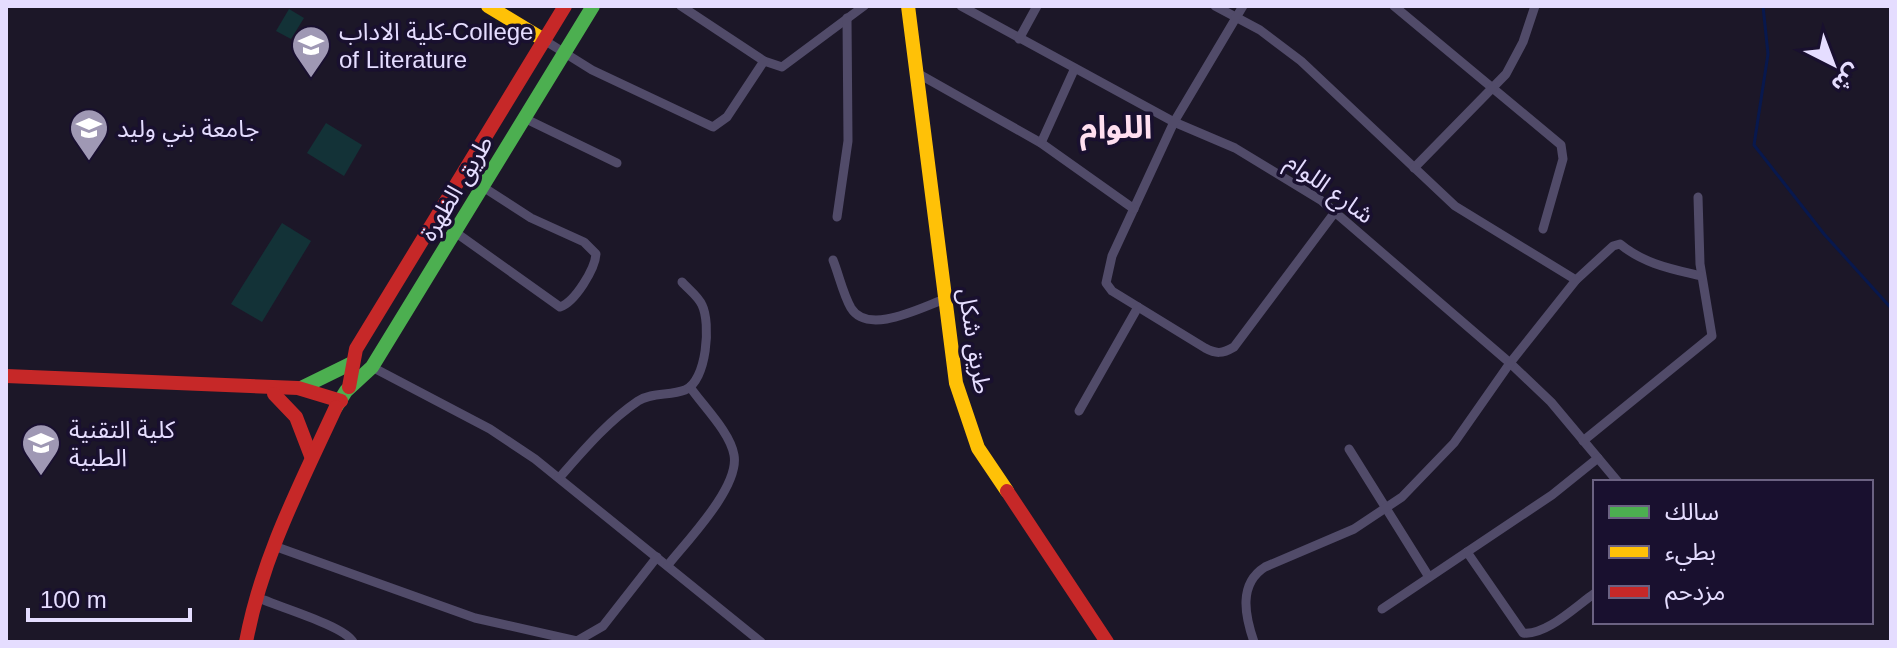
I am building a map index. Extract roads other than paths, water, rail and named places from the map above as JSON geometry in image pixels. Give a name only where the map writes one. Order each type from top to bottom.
[{"type":"main road","points":[[488,6],[544,40]]},
{"type":"main road","name":"طريق الظهرة","points":[[349,387],[350,364],[565,6]]},
{"type":"main road","name":"طريق الظهرة","points":[[246,642],[259,582],[311,456],[341,401],[349,387],[372,367],[593,6]]},
{"type":"main road","name":"طريق شكل","points":[[908,6],[956,383],[978,448],[1107,642]]},
{"type":"main road","points":[[301,388],[350,364]]},
{"type":"main road","points":[[6,376],[252,389],[301,388],[319,391],[341,401]]},
{"type":"main road","points":[[252,389],[341,401]]},
{"type":"main road","points":[[274,394],[301,426],[311,456]]},
{"type":"main road","name":"طريق الظهرة","points":[[255,642],[272,552]]},
{"type":"street","points":[[681,6],[776,67],[788,66],[864,6]]},
{"type":"street","name":"شارع اللوام","points":[[961,6],[1174,122],[1235,148],[1335,212],[1551,402],[1616,480]]},
{"type":"street","points":[[1019,39],[1037,6]]},
{"type":"street","points":[[1215,6],[1260,30],[1301,61],[1455,206],[1576,280]]},
{"type":"street","points":[[1243,6],[1174,122],[1105,272],[1106,283],[1138,307],[1205,348],[1215,353],[1225,352],[1234,347],[1335,212]]},
{"type":"street","points":[[1395,6],[1558,141],[1564,151],[1543,229]]},
{"type":"street","points":[[1414,168],[1494,90],[1517,57],[1535,6]]},
{"type":"street","points":[[837,217],[848,141],[847,18]]},
{"type":"street","points":[[544,40],[564,53],[713,127],[727,117],[764,61]]},
{"type":"street","points":[[1041,143],[1074,70]]},
{"type":"street","points":[[917,73],[1041,143],[1134,209]]},
{"type":"street","points":[[524,118],[617,163]]},
{"type":"street","points":[[455,232],[560,307],[570,301],[594,264],[596,254],[584,242],[531,218],[483,187]]},
{"type":"street","points":[[1583,441],[1712,336],[1701,276],[1698,197]]},
{"type":"street","points":[[1254,642],[1246,598],[1253,576],[1387,510],[1454,443],[1510,363],[1576,280],[1618,243],[1661,266],[1701,276]]},
{"type":"street","points":[[833,260],[850,307],[865,319],[878,322],[945,299]]},
{"type":"street","points":[[682,282],[705,312],[704,358],[690,387]]},
{"type":"street","points":[[1079,411],[1138,307]]},
{"type":"street","points":[[372,367],[490,429],[559,478],[761,642]]},
{"type":"street","points":[[559,478],[605,427],[640,399],[690,387]]},
{"type":"street","points":[[668,565],[721,496],[735,459],[730,445],[690,387]]},
{"type":"street","points":[[1349,449],[1429,577]]},
{"type":"street","points":[[1382,609],[1552,495],[1598,458]]},
{"type":"street","points":[[272,552],[475,618],[577,641],[603,626],[657,557]]},
{"type":"street","points":[[1467,552],[1523,633],[1532,634],[1544,629],[1593,594]]},
{"type":"street","points":[[264,600],[334,627],[350,636],[353,642]]},
{"type":"waterway","points":[[1763,6],[1768,54],[1754,145],[1824,234],[1891,308]]},
{"type":"place","name":"كلية الاداب-College of Literature","points":[[311,79]]},
{"type":"place","name":"جامعة بني وليد","points":[[89,162]]},
{"type":"place","name":"كلية التقنية الطبية","points":[[41,477]]},
{"type":"district","name":"اللوام","points":[[1116,127]]}]
